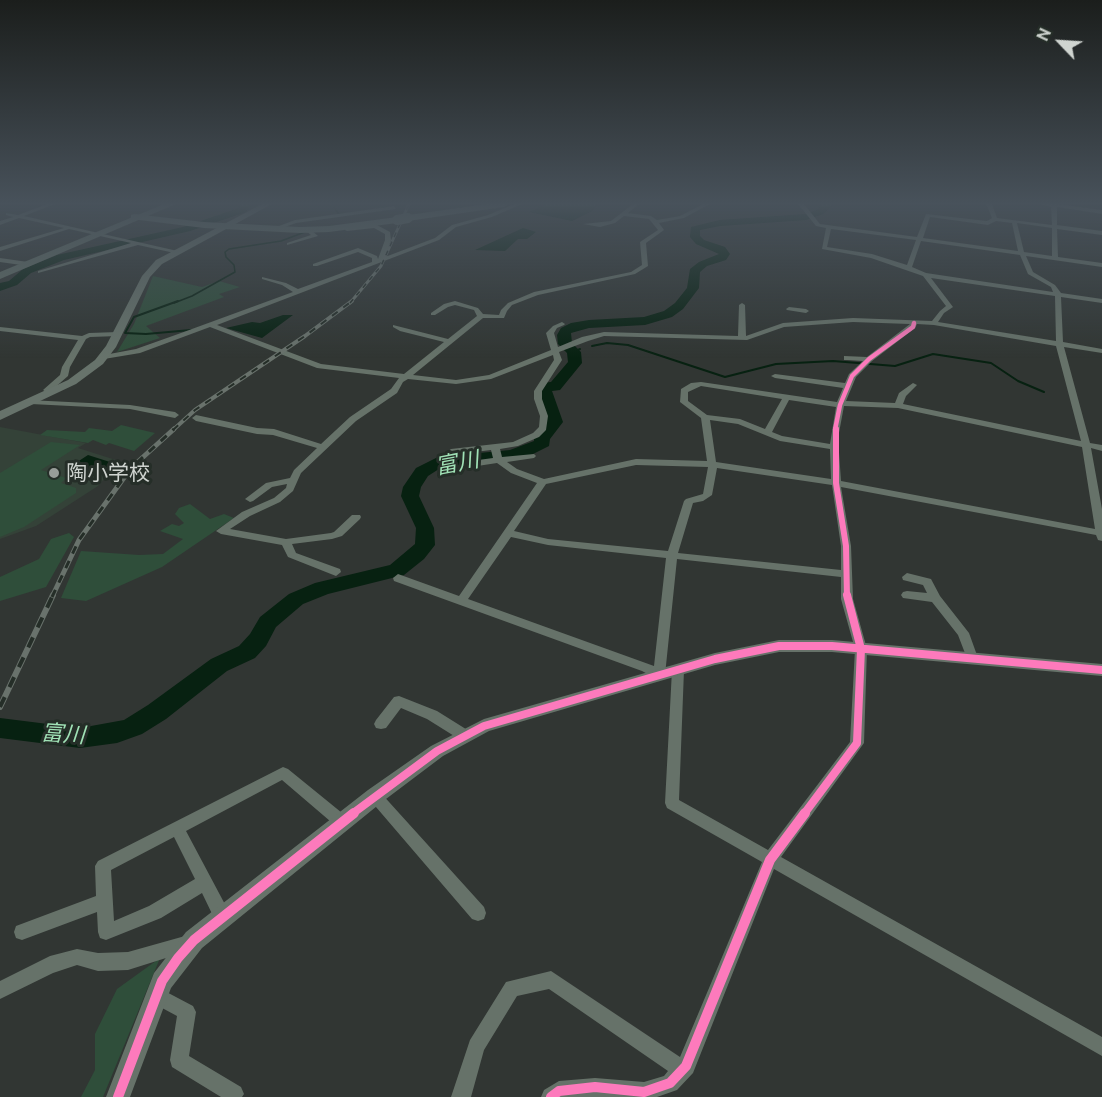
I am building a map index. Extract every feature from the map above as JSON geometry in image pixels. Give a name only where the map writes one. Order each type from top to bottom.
[{"type":"highway","points":[[0,274],[46,255]]},
{"type":"main road","points":[[0,416],[82,376],[104,357],[152,268],[174,255]]},
{"type":"street","points":[[40,272],[98,255]]},
{"type":"street","points":[[315,265],[343,255]]},
{"type":"street","points":[[371,255],[378,261]]},
{"type":"street","points":[[378,261],[381,255]]},
{"type":"street","points":[[104,357],[137,351],[394,255]]},
{"type":"street","points":[[356,517],[338,534],[286,542],[221,531],[246,514],[277,500],[290,489],[297,472],[353,419],[394,391],[406,376],[481,316],[502,317],[510,304],[536,293],[633,273],[645,266],[644,255]]},
{"type":"street","points":[[867,255],[926,275],[1102,300]]},
{"type":"street","points":[[909,268],[914,255]]},
{"type":"street","points":[[495,448],[498,459],[514,471],[543,482],[636,462],[712,464],[836,483],[1102,535],[1086,444],[1060,345],[1058,294],[1053,286],[1030,273],[1023,255]]},
{"type":"street","points":[[1032,255],[1102,265]]},
{"type":"street","points":[[56,259],[85,260]]},
{"type":"street","points":[[0,260],[25,264]]},
{"type":"street","points":[[926,275],[950,307],[942,312],[934,323]]},
{"type":"street","points":[[264,278],[284,284],[298,292]]},
{"type":"street","points":[[236,303],[248,311]]},
{"type":"street","points":[[433,314],[446,305],[455,303],[476,309],[481,316]]},
{"type":"street","points":[[742,305],[742,338]]},
{"type":"street","points":[[789,309],[806,311]]},
{"type":"street","points":[[797,310],[797,323]]},
{"type":"street","points":[[210,325],[314,365],[456,382],[480,380],[578,343],[609,334],[742,338],[760,335],[783,325],[853,320],[934,323],[1102,351]]},
{"type":"street","points":[[551,1097],[559,1091],[595,1087],[644,1092],[670,1083],[683,1070],[770,860],[856,742],[861,649],[847,599],[846,546],[836,483],[834,447],[841,404],[852,376],[866,362],[913,327],[914,322]]},
{"type":"street","points":[[451,452],[495,448],[526,440],[543,428],[544,416],[538,399],[538,391],[556,366],[557,351],[550,333],[562,324]]},
{"type":"street","points":[[395,326],[402,330],[448,341]]},
{"type":"street","points":[[0,329],[82,338],[89,335],[118,334]]},
{"type":"street","points":[[50,393],[47,390],[64,376],[66,367],[82,338]]},
{"type":"street","points":[[847,358],[866,362]]},
{"type":"street","points":[[775,376],[848,386]]},
{"type":"street","points":[[834,447],[780,438],[740,422],[705,417],[684,402],[684,391],[701,384],[786,398],[841,404],[898,406],[1102,448]]},
{"type":"street","points":[[898,406],[902,395],[913,385]]},
{"type":"street","points":[[767,433],[786,398]]},
{"type":"street","points":[[30,402],[130,407],[175,415]]},
{"type":"street","points":[[659,675],[672,556],[689,501],[707,495],[712,464],[705,417]]},
{"type":"street","points":[[196,418],[257,431],[274,432],[323,447]]},
{"type":"street","points":[[471,464],[531,456]]},
{"type":"street","points":[[250,499],[269,485],[293,480]]},
{"type":"street","points":[[461,601],[543,482]]},
{"type":"street","points":[[508,533],[548,542],[846,574]]},
{"type":"street","points":[[286,542],[292,555],[336,572]]},
{"type":"street","points":[[907,577],[927,582],[935,598],[963,633],[972,658]]},
{"type":"street","points":[[398,579],[646,668],[659,675]]},
{"type":"street","points":[[907,595],[935,598]]},
{"type":"street","points":[[118,1097],[162,981],[194,940],[375,796],[437,751],[464,735],[510,717],[740,653],[779,646],[861,649],[1102,670]]},
{"type":"street","points":[[678,670],[672,803],[1102,1047]]},
{"type":"street","points":[[381,724],[399,701],[432,716],[464,735]]},
{"type":"street","points":[[205,882],[155,912],[106,932],[103,866],[283,773],[342,822]]},
{"type":"street","points":[[375,796],[478,913]]},
{"type":"street","points":[[177,828],[222,916]]},
{"type":"street","points":[[22,932],[104,901]]},
{"type":"street","points":[[0,990],[50,965],[77,957],[98,962],[128,961],[158,954],[194,940]]},
{"type":"street","points":[[460,1097],[476,1046],[512,988],[551,981],[683,1070]]},
{"type":"street","points":[[157,996],[187,1012],[178,1060],[234,1094]]},
{"type":"shaded area","points":[[153,276],[202,287],[219,281],[240,287],[219,294],[224,297],[146,326],[160,338],[117,352],[134,324]]},
{"type":"shaded area","points":[[283,315],[293,315],[262,338],[226,328],[252,322],[260,323]]},
{"type":"shaded area","points":[[121,425],[155,433],[134,451],[93,440],[88,443],[40,435],[47,430],[85,432],[89,428],[112,431]]},
{"type":"shaded area","name":"陶小学校","points":[[0,427],[86,443],[78,448],[119,461],[98,486],[36,526],[0,539]]},
{"type":"shaded area","points":[[51,442],[80,445],[41,470],[66,478],[61,483],[76,488],[76,493],[24,527],[0,537],[0,473]]},
{"type":"shaded area","points":[[88,455],[113,463],[93,476],[68,468]]},
{"type":"shaded area","points":[[190,504],[210,519],[224,514],[234,518],[162,567],[86,601],[61,598],[81,551],[139,555],[163,554],[183,539],[160,531],[172,524],[179,526],[184,523],[175,514],[179,508]]},
{"type":"shaded area","points":[[69,533],[74,537],[46,587],[0,601],[0,577],[39,559],[51,539]]},
{"type":"shaded area","points":[[160,958],[103,1097],[81,1097],[95,1070],[95,1034],[117,989]]},
{"type":"waterway","points":[[0,287],[13,283],[27,271],[71,255]]},
{"type":"waterway","points":[[174,303],[192,296],[235,272],[234,265],[226,255]]},
{"type":"waterway","name":"富川","points":[[0,728],[80,738],[117,733],[133,727],[157,712],[219,665],[247,652],[258,640],[268,622],[296,599],[322,588],[397,570],[425,545],[425,528],[410,496],[412,487],[422,472],[438,462],[510,455],[543,443],[542,438],[555,422],[544,390],[546,386],[555,387],[575,363],[574,352],[565,344],[566,331],[576,326],[645,321],[668,314],[679,306],[693,288],[694,271],[703,264],[724,255]]},
{"type":"waterway","points":[[178,301],[134,317],[125,333],[146,334],[191,330]]},
{"type":"waterway","points":[[592,346],[607,343],[628,345],[725,377],[776,364],[833,361],[895,366],[933,354],[991,363],[1018,381],[1044,392]]},
{"type":"waterway","name":"富川","points":[[574,352],[580,349]]},
{"type":"railway","points":[[351,302],[381,266],[386,255]]},
{"type":"railway","points":[[173,430],[195,410],[305,336],[351,302]]},
{"type":"railway","points":[[52,597],[79,540],[131,468],[174,429]]},
{"type":"railway","points":[[0,707],[53,595]]},
{"type":"cycle path","points":[[551,1097],[559,1091],[595,1087],[644,1092],[670,1083],[686,1066],[770,860],[857,743],[861,649],[847,599],[846,546],[836,483],[834,438],[840,405],[852,376],[869,359],[913,327],[914,323]]},
{"type":"cycle path","points":[[118,1097],[162,981],[194,940],[375,796],[437,751],[484,726],[715,659],[779,646],[832,646],[1102,670]]},
{"type":"place","name":"陶小学校","points":[[54,473]]}]
